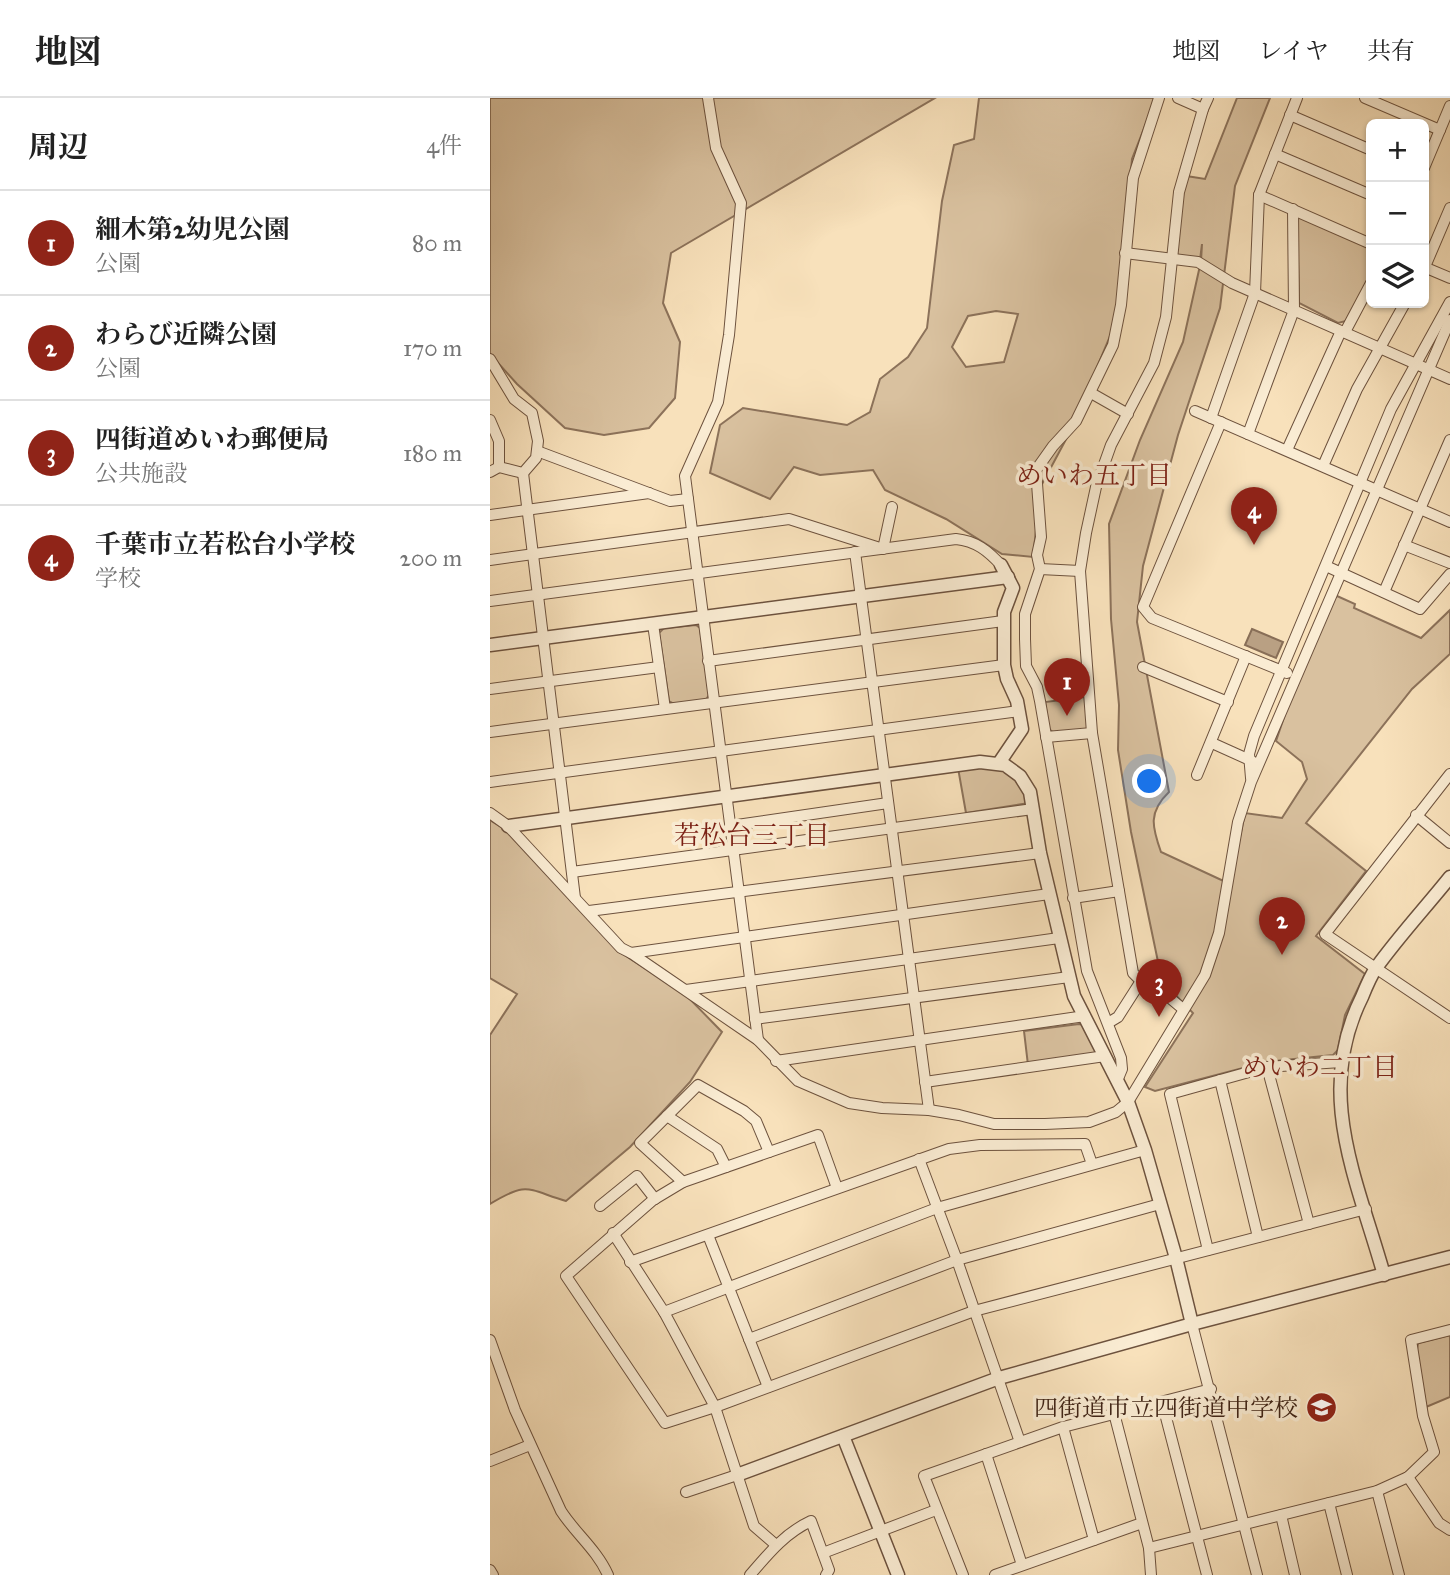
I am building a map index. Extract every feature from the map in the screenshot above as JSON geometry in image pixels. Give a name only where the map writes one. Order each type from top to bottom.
[{"type":"street","points":[[708,98],[708,112],[716,148],[741,203],[729,335],[718,402],[685,476],[758,1040]]},
{"type":"street","points":[[1117,1081],[1122,1069],[1121,1058],[1087,971],[1037,687],[1026,666],[1025,614],[1040,569],[1037,555],[1041,537],[1036,470],[1076,421],[1113,345],[1121,304],[1133,178],[1159,98]]},
{"type":"street","points":[[1178,98],[1203,109]]},
{"type":"street","points":[[1183,1009],[1153,984],[1141,981],[1133,973],[1092,733],[1080,571],[1096,487],[1111,445],[1154,363],[1166,317],[1179,192],[1208,98]]},
{"type":"street","points":[[1295,677],[1152,618],[1143,607],[1216,420],[1255,293],[1259,195],[1297,98]]},
{"type":"street","points":[[1365,98],[1440,130]]},
{"type":"street","points":[[1429,156],[1450,106]]},
{"type":"street","points":[[1290,115],[1366,148]]},
{"type":"street","points":[[1275,154],[1366,193]]},
{"type":"street","points":[[1259,195],[1366,242]]},
{"type":"street","points":[[1429,256],[1450,208]]},
{"type":"street","points":[[1248,434],[1294,310],[1293,209]]},
{"type":"street","points":[[1125,253],[1198,262],[1232,283],[1450,379]]},
{"type":"street","points":[[1429,270],[1450,278]]},
{"type":"street","points":[[1287,450],[1343,332],[1366,292]]},
{"type":"street","points":[[490,813],[508,826],[589,911],[614,942],[758,1040],[776,1061],[798,1080],[849,1103],[881,1108],[929,1110],[994,1124],[1088,1122],[1116,1112],[1128,1102],[1205,975],[1219,933],[1238,822],[1251,782],[1255,761],[1254,736],[1391,409],[1450,302]]},
{"type":"street","points":[[1323,466],[1357,389],[1402,308]]},
{"type":"street","points":[[1255,761],[1341,573],[1450,320]]},
{"type":"street","points":[[490,359],[495,377],[532,414],[538,441],[536,458],[523,473],[575,898]]},
{"type":"street","points":[[1091,393],[1128,414]]},
{"type":"street","points":[[1195,411],[1450,522]]},
{"type":"street","points":[[490,420],[499,441],[494,470],[523,473]]},
{"type":"street","points":[[1384,593],[1450,440]]},
{"type":"street","points":[[537,451],[670,501],[688,499]]},
{"type":"street","points":[[1438,467],[1450,471]]},
{"type":"street","points":[[490,515],[649,493]]},
{"type":"street","points":[[883,549],[892,507]]},
{"type":"street","points":[[490,560],[789,519],[883,549]]},
{"type":"street","points":[[490,601],[956,539],[969,540],[988,551],[1000,565],[1013,588],[1004,612],[1004,665],[1023,729],[999,763]]},
{"type":"street","points":[[1405,545],[1450,564]]},
{"type":"street","points":[[855,552],[929,1110]]},
{"type":"street","points":[[1326,566],[1420,609],[1450,574]]},
{"type":"street","points":[[1040,569],[1080,571]]},
{"type":"street","points":[[490,645],[1008,577]]},
{"type":"street","points":[[708,661],[1003,621]]},
{"type":"street","points":[[653,624],[665,709]]},
{"type":"street","points":[[1197,775],[1246,656]]},
{"type":"street","points":[[490,732],[1004,665]]},
{"type":"street","points":[[490,689],[659,667]]},
{"type":"street","points":[[1143,667],[1228,702]]},
{"type":"street","points":[[490,782],[1019,710]]},
{"type":"street","points":[[1046,737],[1092,733]]},
{"type":"street","points":[[1212,743],[1255,761]]},
{"type":"street","points":[[508,826],[980,761],[999,763],[1012,770],[1030,792],[1040,853],[1074,996],[1128,1102],[1144,1150],[1211,1389],[1257,1575]]},
{"type":"street","points":[[1450,775],[1325,934],[1450,1018]]},
{"type":"street","points":[[730,826],[888,803]]},
{"type":"street","points":[[572,873],[1033,809]]},
{"type":"street","points":[[1416,815],[1450,843]]},
{"type":"street","points":[[589,911],[1040,853]]},
{"type":"street","points":[[1384,1275],[1345,1140],[1339,1105],[1341,1062],[1345,1039],[1355,1010],[1375,970],[1450,877]]},
{"type":"street","points":[[1073,898],[1119,891]]},
{"type":"street","points":[[631,953],[1049,894]]},
{"type":"street","points":[[686,990],[1059,938]]},
{"type":"street","points":[[755,1019],[1069,977]]},
{"type":"street","points":[[1108,1023],[1118,1017],[1141,981]]},
{"type":"street","points":[[776,1061],[1085,1016]]},
{"type":"street","points":[[925,1082],[1105,1056]]},
{"type":"street","points":[[1208,1250],[1170,1094],[1268,1067],[1341,1062]]},
{"type":"street","points":[[1268,1067],[1309,1224]]},
{"type":"street","points":[[1220,1080],[1258,1237]]},
{"type":"street","points":[[683,1182],[640,1143],[698,1085],[744,1111],[756,1121],[769,1152]]},
{"type":"street","points":[[667,1116],[718,1149],[726,1167]]},
{"type":"street","points":[[836,1188],[818,1135],[683,1182],[655,1199],[566,1276],[665,1423],[974,1311],[1366,1209]]},
{"type":"street","points":[[630,1262],[949,1149],[980,1145],[1084,1144],[1092,1164]]},
{"type":"street","points":[[664,1312],[937,1208],[1144,1150]]},
{"type":"street","points":[[919,1159],[1020,1442]]},
{"type":"street","points":[[600,1206],[638,1176],[655,1199]]},
{"type":"street","points":[[749,1339],[957,1260],[1160,1204]]},
{"type":"street","points":[[613,1233],[664,1312],[715,1407],[754,1525],[776,1545]]},
{"type":"street","points":[[708,1235],[768,1387]]},
{"type":"street","points":[[686,1492],[999,1378],[1192,1324],[1450,1257]]},
{"type":"street","points":[[1149,1548],[1377,1491],[1408,1476],[1434,1452],[1423,1416],[1411,1340],[1450,1330]]},
{"type":"street","points":[[490,1340],[514,1410],[561,1511],[601,1560],[608,1575]]},
{"type":"street","points":[[963,1575],[924,1476],[1063,1427],[1211,1389]]},
{"type":"street","points":[[1162,1402],[1207,1575]]},
{"type":"street","points":[[1114,1413],[1149,1548],[1151,1575]]},
{"type":"street","points":[[1063,1427],[1094,1540]]},
{"type":"street","points":[[843,1436],[898,1575]]},
{"type":"street","points":[[490,1461],[530,1445]]},
{"type":"street","points":[[986,1454],[1022,1564]]},
{"type":"street","points":[[1408,1476],[1439,1523],[1450,1530]]},
{"type":"street","points":[[1377,1491],[1399,1575]]},
{"type":"street","points":[[1329,1503],[1347,1575]]},
{"type":"street","points":[[823,1553],[936,1510]]},
{"type":"street","points":[[1281,1515],[1295,1575]]},
{"type":"street","points":[[750,1575],[776,1545],[811,1521],[829,1570],[826,1575]]},
{"type":"street","points":[[995,1575],[1142,1523]]},
{"type":"street","points":[[490,1570],[493,1575]]},
{"type":"shaded area","points":[[490,98],[935,98],[671,253],[663,303],[680,342],[675,398],[649,428],[604,435],[565,428],[517,384],[490,354]]},
{"type":"shaded area","points":[[979,98],[1156,98],[1132,159],[1118,317],[1071,430],[1041,486],[1033,557],[1002,554],[946,519],[885,490],[873,470],[820,475],[794,467],[770,499],[710,473],[720,425],[743,408],[847,425],[870,412],[880,379],[908,357],[927,328],[942,201],[954,145],[974,139]],"holes":[[[996,311],[1018,314],[1004,362],[966,367],[952,347],[968,316]]]},
{"type":"shaded area","points":[[1237,98],[1270,98],[1235,186],[1220,308],[1178,435],[1143,566],[1137,622],[1169,792],[1158,806],[1154,820],[1161,852],[1230,884],[1245,813],[1282,818],[1307,779],[1302,762],[1276,741],[1296,682],[1333,599],[1337,596],[1355,604],[1354,608],[1421,638],[1450,610],[1450,654],[1412,689],[1306,823],[1366,871],[1316,936],[1365,974],[1345,1015],[1338,1050],[1333,1055],[1266,1062],[1155,1091],[1145,1087],[1193,1013],[1162,981],[1131,832],[1118,750],[1119,705],[1111,619],[1109,524],[1140,440],[1183,342],[1201,261],[1202,244],[1200,260],[1174,253],[1186,176],[1205,179]]},
{"type":"shaded area","points":[[1302,215],[1366,243],[1366,285],[1346,321],[1338,323],[1299,303],[1297,218]]},
{"type":"shaded area","points":[[696,625],[700,628],[709,695],[705,701],[676,705],[669,701],[659,633],[664,628]]},
{"type":"shaded area","points":[[1252,629],[1283,642],[1276,658],[1245,645]]},
{"type":"shaded area","points":[[1085,697],[1089,729],[1054,733],[1049,729],[1045,702]]},
{"type":"shaded area","points":[[994,765],[1013,774],[1029,803],[966,813],[958,768]]},
{"type":"shaded area","points":[[490,820],[509,832],[618,951],[684,993],[722,1032],[690,1082],[630,1147],[566,1201],[527,1189],[512,1192],[490,1204],[490,1035],[517,994],[490,978]]},
{"type":"shaded area","points":[[1084,1025],[1096,1052],[1094,1055],[1028,1065],[1024,1031]]},
{"type":"shaded area","points":[[1450,1335],[1450,1397],[1426,1407],[1418,1343]]},
{"type":"place","name":"千葉市立若松台小学校","points":[[1254,545]]},
{"type":"place","name":"細木第2幼児公園","points":[[1067,716]]},
{"type":"place","name":"わらび近隣公園","points":[[1282,955]]},
{"type":"place","name":"四街道めいわ郵便局","points":[[1159,1017]]},
{"type":"place","name":"四街道市立四街道中学校","points":[[1321,1408]]},
{"type":"district","name":"めいわ五丁目","points":[[1094,475]]},
{"type":"district","name":"若松台三丁目","points":[[752,835]]},
{"type":"district","name":"めいわ二丁目","points":[[1320,1067]]}]
